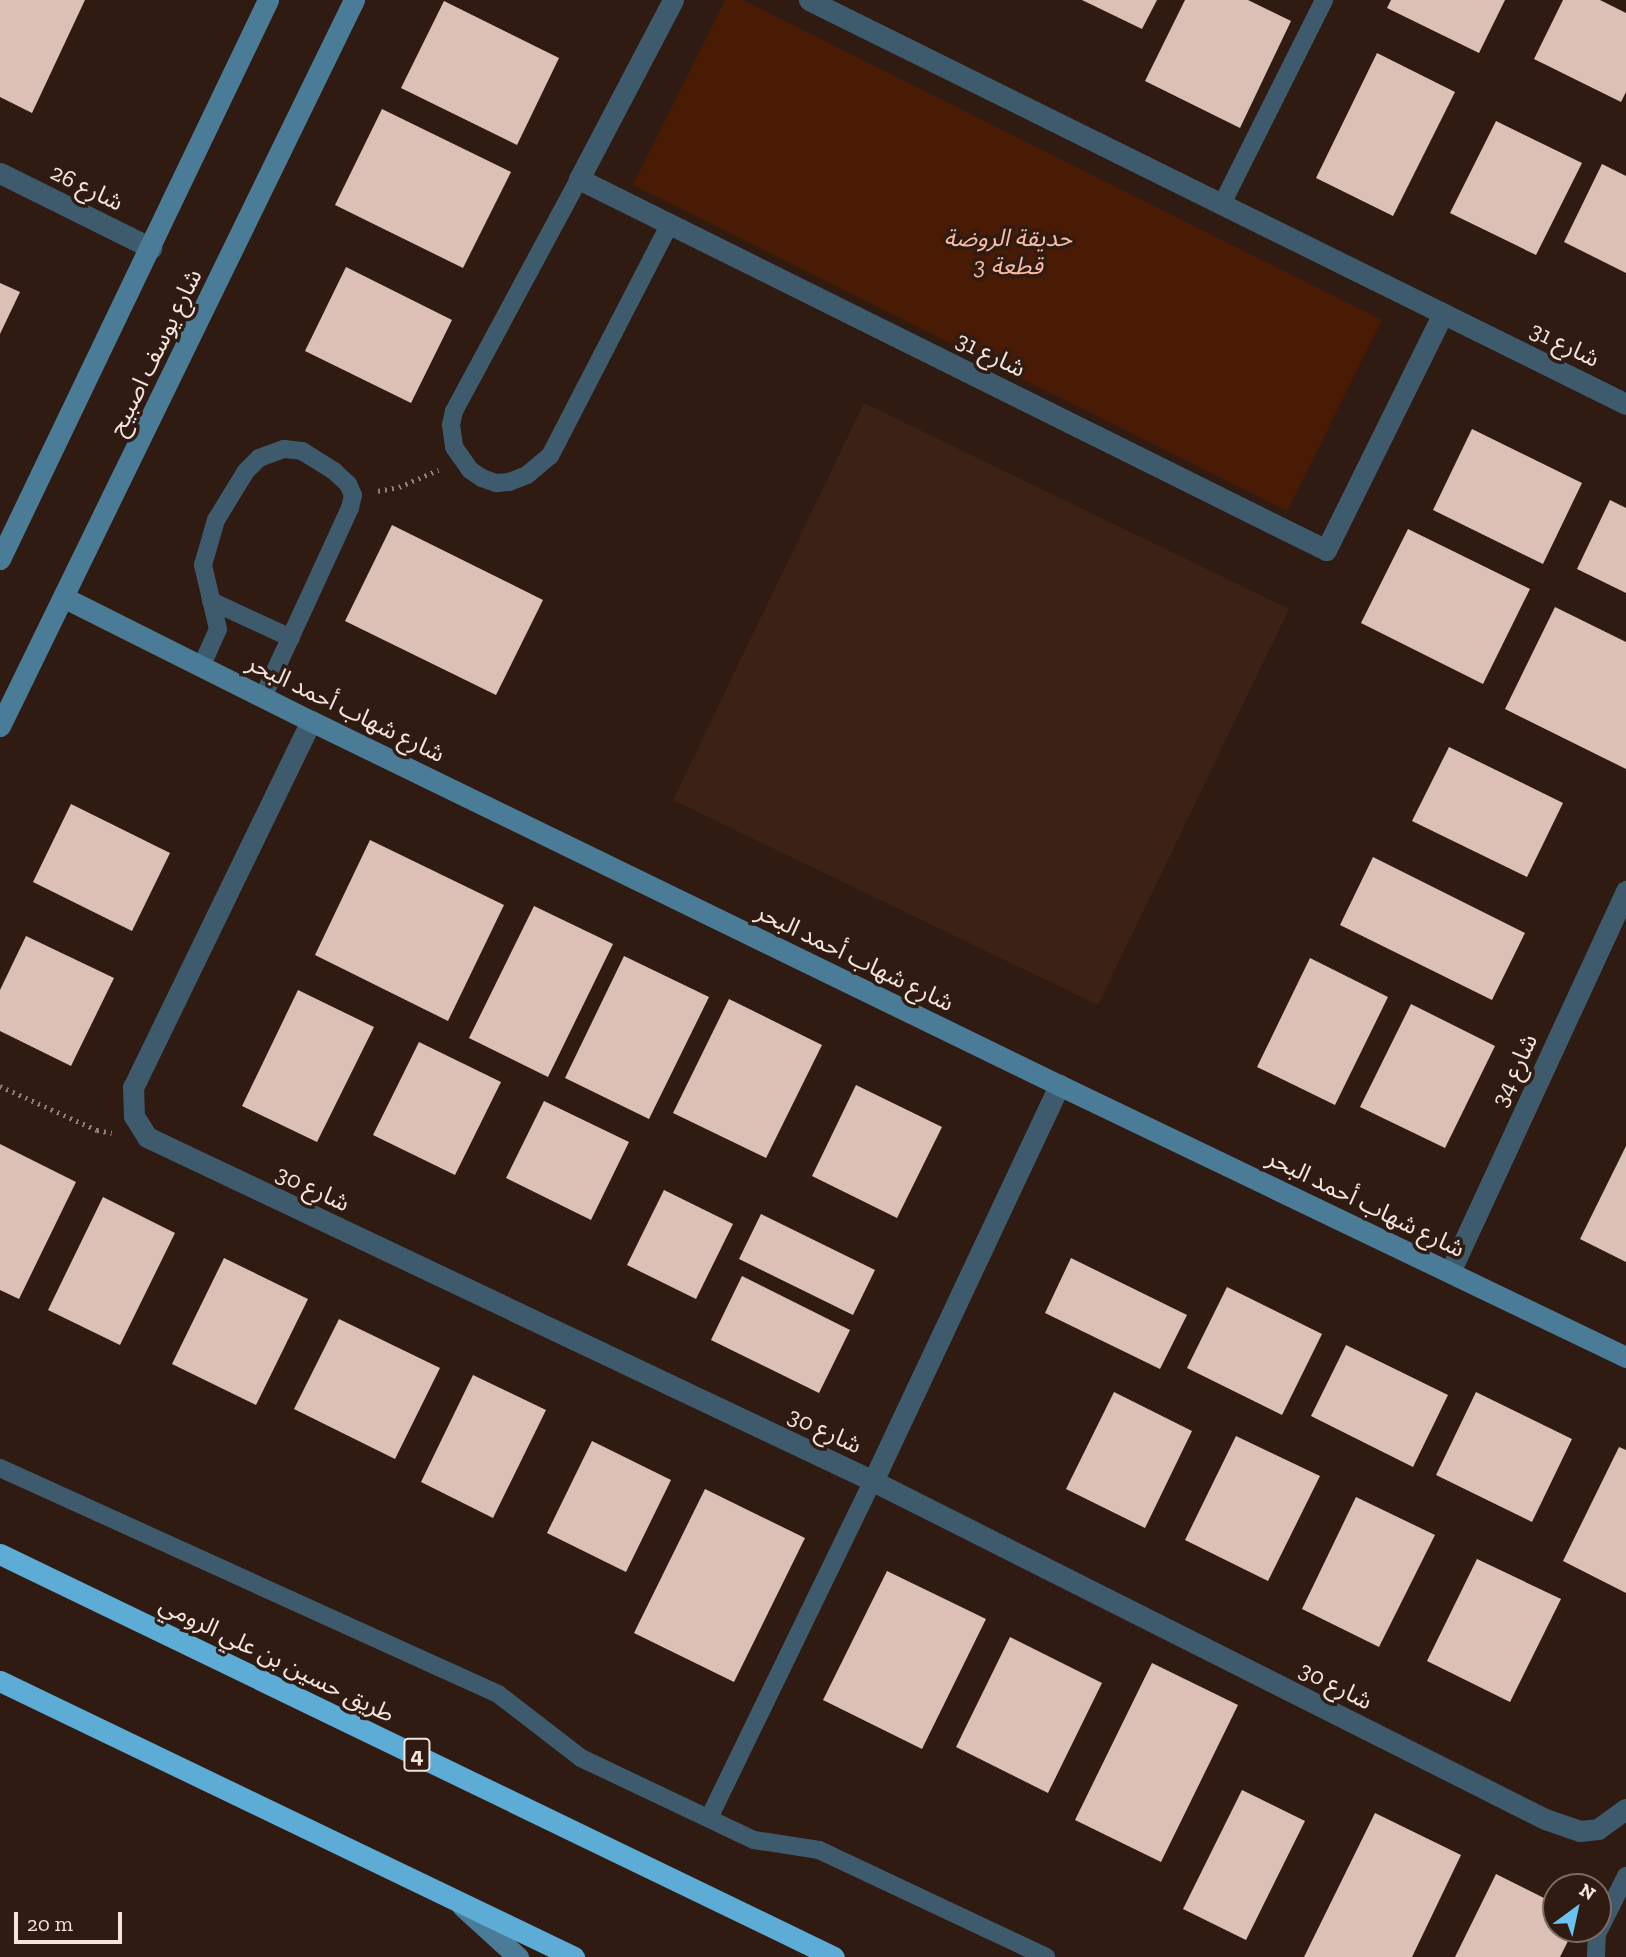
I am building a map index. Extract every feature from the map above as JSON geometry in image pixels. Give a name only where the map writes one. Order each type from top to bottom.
[{"type":"highway","name":"طريق حسين بن علي الرومي","points":[[0,1554],[834,1957]]},
{"type":"highway","points":[[0,1681],[450,1895],[574,1957]]},
{"type":"street","name":"شارع يوسف اصبيح","points":[[0,559],[268,0]]},
{"type":"street","name":"شارع يوسف اصبيح","points":[[0,726],[65,598],[354,0]]},
{"type":"street","points":[[579,179],[673,0]]},
{"type":"street","name":"شارع 31","points":[[809,0],[1626,404]]},
{"type":"street","name":"شارع 26","points":[[0,173],[151,248]]},
{"type":"street","name":"شارع 31","points":[[579,179],[1326,550],[1443,313]]},
{"type":"street","name":"شارع شهاب أحمد البحر","points":[[65,598],[311,721],[1059,1085],[1626,1357]]},
{"type":"street","points":[[138,1123],[134,1116],[133,1087],[311,721]]},
{"type":"street","name":"شارع 34","points":[[1450,1272],[1626,891]]},
{"type":"street","name":"شارع 30","points":[[873,1481],[1059,1085]]},
{"type":"street","name":"شارع 30","points":[[138,1123],[147,1137],[158,1144],[873,1481],[1545,1819],[1580,1830],[1598,1829],[1625,1812]]},
{"type":"street","points":[[450,1895],[518,1957]]},
{"type":"lane","points":[[1222,204],[1324,0]]},
{"type":"lane","points":[[579,179],[454,411],[451,437],[461,460],[470,470],[496,483],[509,482],[527,475],[550,456],[670,224]]},
{"type":"lane","points":[[202,665],[218,629],[203,565],[210,538],[234,489],[259,458],[284,449],[302,452],[335,472],[348,484],[353,495],[351,508],[263,697]]},
{"type":"lane","points":[[211,601],[291,638]]},
{"type":"lane","points":[[0,1468],[498,1694],[581,1758],[754,1840],[800,1846],[831,1855],[1046,1957]]},
{"type":"lane","points":[[709,1818],[873,1481]]},
{"type":"lane","points":[[1596,1957],[1597,1934],[1626,1876]]},
{"type":"path","points":[[353,495],[399,487],[461,460]]},
{"type":"path","points":[[0,1086],[97,1130],[115,1133],[138,1123]]},
{"type":"shaded area","points":[[864,403],[1289,609],[1098,1005],[673,800]]},
{"type":"green space","name":"حديقة الروضة قطعة 3","points":[[725,0],[743,0],[1382,320],[1287,511],[633,185]]},
{"type":"building","points":[[0,0],[85,0],[32,113],[0,97]]},
{"type":"building","points":[[1082,0],[1157,0],[1142,29]]},
{"type":"building","points":[[1185,0],[1248,0],[1291,21],[1240,128],[1145,81]]},
{"type":"building","points":[[1391,0],[1505,0],[1479,53],[1387,8]]},
{"type":"building","points":[[1563,0],[1600,0],[1626,13],[1626,92],[1621,102],[1534,59]]},
{"type":"building","points":[[444,1],[559,58],[517,145],[401,88]]},
{"type":"building","points":[[1377,53],[1455,92],[1393,216],[1316,178]]},
{"type":"building","points":[[382,109],[511,172],[463,268],[335,205]]},
{"type":"building","points":[[1496,121],[1582,163],[1536,255],[1450,213]]},
{"type":"building","points":[[1602,164],[1626,176],[1626,273],[1564,242]]},
{"type":"building","points":[[346,267],[452,320],[411,403],[305,351]]},
{"type":"building","points":[[0,283],[20,292],[0,334]]},
{"type":"building","points":[[1472,429],[1582,483],[1543,564],[1433,510]]},
{"type":"building","points":[[1610,500],[1626,508],[1626,593],[1577,569]]},
{"type":"building","points":[[392,525],[543,600],[496,695],[345,621]]},
{"type":"building","points":[[1408,529],[1530,589],[1483,684],[1361,623]]},
{"type":"building","points":[[1555,607],[1626,642],[1626,769],[1505,709]]},
{"type":"building","points":[[1449,747],[1563,803],[1527,877],[1412,821]]},
{"type":"building","points":[[71,804],[170,853],[132,931],[33,882]]},
{"type":"building","points":[[370,840],[504,905],[448,1021],[315,955]]},
{"type":"building","points":[[1373,857],[1525,933],[1492,1000],[1340,925]]},
{"type":"building","points":[[534,906],[613,944],[548,1077],[469,1038]]},
{"type":"building","points":[[26,936],[114,978],[71,1066],[0,1031],[0,990]]},
{"type":"building","points":[[624,956],[709,997],[649,1119],[565,1078]]},
{"type":"building","points":[[1310,958],[1388,997],[1335,1105],[1257,1067]]},
{"type":"building","points":[[298,990],[374,1027],[317,1142],[242,1106]]},
{"type":"building","points":[[729,999],[822,1045],[766,1158],[673,1113]]},
{"type":"building","points":[[1411,1004],[1495,1046],[1445,1148],[1360,1107]]},
{"type":"building","points":[[419,1042],[501,1082],[455,1175],[373,1135]]},
{"type":"building","points":[[856,1085],[942,1127],[897,1218],[812,1176]]},
{"type":"building","points":[[544,1101],[629,1142],[591,1220],[506,1178]]},
{"type":"building","points":[[0,1144],[76,1182],[19,1299],[0,1290]]},
{"type":"building","points":[[1626,1146],[1626,1262],[1580,1239]]},
{"type":"building","points":[[664,1190],[733,1224],[696,1299],[627,1265]]},
{"type":"building","points":[[103,1197],[175,1233],[120,1345],[48,1310]]},
{"type":"building","points":[[761,1214],[875,1270],[853,1315],[739,1259]]},
{"type":"building","points":[[224,1258],[308,1299],[256,1405],[172,1364]]},
{"type":"building","points":[[1071,1258],[1187,1315],[1160,1369],[1045,1313]]},
{"type":"building","points":[[742,1276],[850,1330],[819,1393],[711,1340]]},
{"type":"building","points":[[1227,1287],[1322,1334],[1282,1415],[1187,1368]]},
{"type":"building","points":[[339,1319],[440,1368],[395,1459],[294,1409]]},
{"type":"building","points":[[1346,1345],[1448,1395],[1413,1467],[1311,1416]]},
{"type":"building","points":[[473,1375],[546,1410],[493,1518],[421,1482]]},
{"type":"building","points":[[1114,1392],[1192,1431],[1145,1528],[1066,1489]]},
{"type":"building","points":[[1476,1392],[1572,1439],[1532,1522],[1436,1475]]},
{"type":"building","points":[[1236,1436],[1320,1476],[1268,1581],[1185,1540]]},
{"type":"building","points":[[592,1441],[671,1480],[626,1572],[547,1533]]},
{"type":"building","points":[[1619,1447],[1626,1450],[1626,1593],[1563,1561]]},
{"type":"building","points":[[705,1489],[805,1538],[734,1682],[634,1633]]},
{"type":"building","points":[[1356,1497],[1435,1535],[1379,1647],[1302,1609]]},
{"type":"building","points":[[1477,1559],[1561,1599],[1510,1702],[1427,1661]]},
{"type":"building","points":[[887,1571],[986,1619],[922,1749],[823,1700]]},
{"type":"building","points":[[1010,1637],[1102,1683],[1048,1793],[956,1747]]},
{"type":"building","points":[[1152,1663],[1238,1705],[1161,1862],[1075,1820]]},
{"type":"building","points":[[1242,1790],[1305,1821],[1246,1940],[1183,1909]]},
{"type":"building","points":[[1375,1813],[1461,1855],[1412,1957],[1304,1957]]},
{"type":"building","points":[[1496,1874],[1542,1897],[1542,1943],[1567,1943],[1560,1957],[1455,1957]]}]
